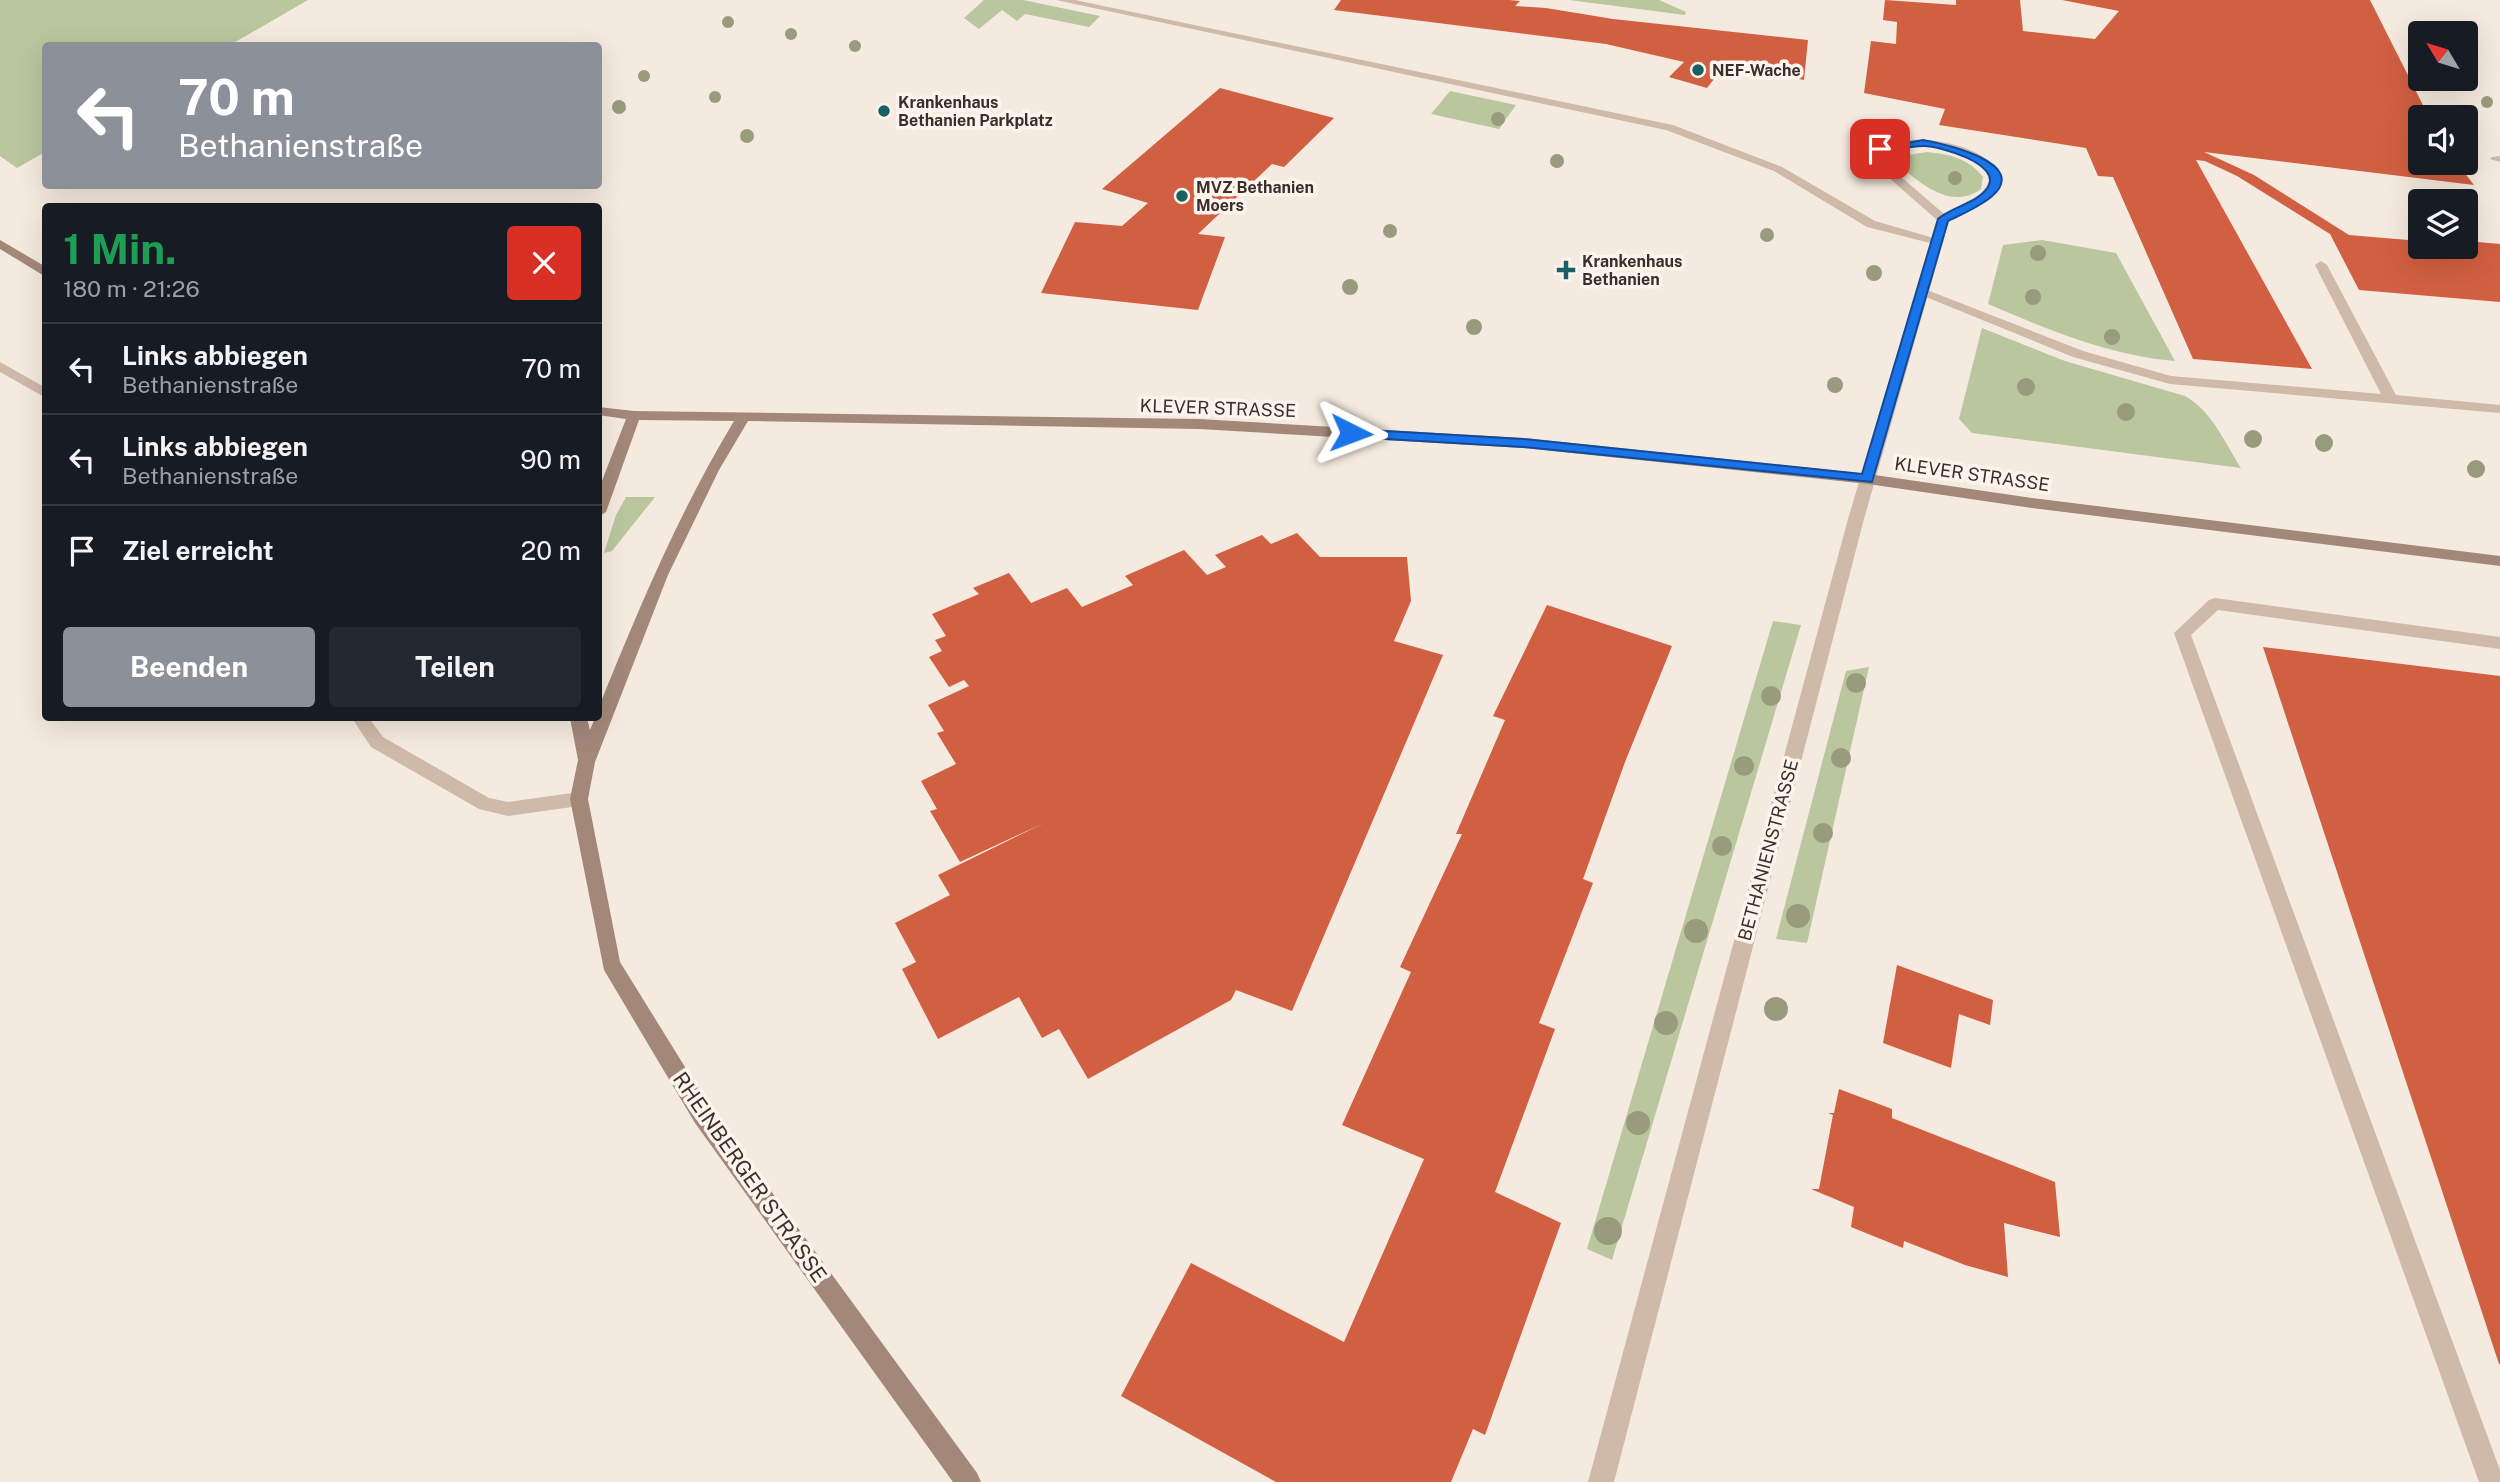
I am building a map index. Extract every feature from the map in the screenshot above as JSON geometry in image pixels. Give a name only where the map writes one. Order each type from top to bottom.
[{"type":"main road","points":[[0,244],[42,271]]},
{"type":"main road","name":"KLEVER STRASSE","points":[[602,411],[634,415],[1199,424],[1523,443],[1868,479],[2032,503],[2500,561]]},
{"type":"main road","points":[[602,501],[634,415]]},
{"type":"main road","points":[[586,762],[660,575],[712,470],[744,416]]},
{"type":"main road","points":[[579,721],[586,762]]},
{"type":"main road","name":"RHEINBERGER STRASSE","points":[[586,762],[579,799],[611,964],[703,1116],[968,1482]]},
{"type":"street","points":[[1060,0],[1669,127],[1778,169],[1871,225],[1938,242]]},
{"type":"street","points":[[1923,143],[1969,154],[1989,165],[1996,175],[1995,186],[1987,195],[1943,219],[1870,156],[1880,149],[1899,144],[1923,143]]},
{"type":"street","name":"BETHANIENSTRASSE","points":[[1601,1482],[1868,479],[1943,219]]},
{"type":"street","points":[[2320,265],[2391,400]]},
{"type":"street","points":[[1922,293],[2078,355],[2142,374],[2235,387],[2500,410]]},
{"type":"street","points":[[0,366],[42,392]]},
{"type":"street","points":[[2492,1482],[2182,633],[2216,604],[2500,643]]},
{"type":"street","points":[[362,721],[377,741],[485,804],[508,809],[579,799]]},
{"type":"green space","points":[[0,0],[308,0],[235,42],[42,42],[42,154],[17,168],[0,156]]},
{"type":"green space","points":[[984,0],[1023,0],[1100,16],[1089,27],[1025,14],[1017,21],[1002,10],[979,29],[964,18]]},
{"type":"green space","points":[[1569,0],[1659,0],[1686,12],[1685,15]]},
{"type":"green space","points":[[1450,91],[1516,105],[1499,129],[1431,114]]},
{"type":"green space","points":[[1927,152],[1951,156],[1972,166],[1983,177],[1981,189],[1969,195],[1947,196],[1926,186],[1897,164],[1908,155]]},
{"type":"green space","points":[[2042,240],[2116,253],[2175,361],[2102,347],[2056,332],[1988,304],[2003,245]]},
{"type":"green space","points":[[1982,328],[2065,361],[2185,396],[2195,402],[2210,419],[2241,468],[1972,433],[1959,419]]},
{"type":"green space","points":[[626,497],[655,497],[612,551],[604,553],[616,515]]},
{"type":"green space","points":[[1773,621],[1801,625],[1612,1260],[1587,1249]]},
{"type":"green space","points":[[1869,667],[1807,943],[1776,939],[1846,671]]},
{"type":"building","points":[[1341,0],[1509,0],[1520,1],[1515,6],[1808,40],[1804,80],[1725,65],[1707,88],[1669,77],[1684,62],[1606,44],[1334,10]]},
{"type":"building","points":[[1885,0],[1956,5],[1956,0],[2020,0],[2023,31],[2095,39],[2119,11],[2062,0],[2370,0],[2408,75],[2408,91],[2416,91],[2423,105],[2408,105],[2408,175],[2466,175],[2474,185],[2204,152],[2254,175],[2349,235],[2408,240],[2408,259],[2478,259],[2478,242],[2500,244],[2500,302],[2359,290],[2330,234],[2237,176],[2205,161],[2196,160],[2312,369],[2193,359],[2113,177],[2098,176],[2086,148],[1939,125],[1945,109],[1864,93],[1871,41],[1896,44],[1897,22],[1883,20]]},
{"type":"building","name":"MVZ Bethanien Moers","points":[[1220,88],[1334,118],[1284,167],[1272,164],[1198,234],[1225,237],[1198,310],[1041,293],[1075,222],[1122,226],[1148,203],[1102,189]]},
{"type":"building","points":[[1297,533],[1320,557],[1407,557],[1411,601],[1394,641],[1443,655],[1292,1011],[1236,990],[1231,1000],[1088,1079],[1059,1029],[1042,1038],[1019,997],[938,1039],[902,969],[916,962],[895,923],[950,895],[938,875],[1044,823],[960,862],[930,811],[937,809],[921,781],[956,764],[937,733],[944,731],[928,705],[969,686],[964,680],[949,687],[929,657],[942,651],[935,640],[946,636],[932,614],[979,594],[973,588],[1009,573],[1031,603],[1067,588],[1082,607],[1133,585],[1125,576],[1184,550],[1207,575],[1226,567],[1215,555],[1262,535],[1271,544]]},
{"type":"building","points":[[1547,605],[1672,646],[1625,762],[1583,879],[1593,883],[1539,1023],[1555,1029],[1495,1192],[1561,1223],[1485,1435],[1473,1429],[1451,1482],[1276,1482],[1121,1396],[1191,1263],[1344,1342],[1424,1159],[1342,1125],[1411,972],[1400,967],[1462,834],[1456,834],[1505,720],[1493,716]]},
{"type":"building","points":[[2263,647],[2500,676],[2500,1364],[2499,1364]]},
{"type":"building","points":[[1897,965],[1993,1000],[1990,1025],[1959,1014],[1951,1068],[1883,1043]]},
{"type":"building","points":[[1839,1089],[1892,1109],[1892,1118],[2055,1182],[2060,1237],[2004,1223],[2008,1277],[1965,1265],[1904,1241],[1903,1248],[1851,1227],[1854,1207],[1811,1189],[1819,1189],[1833,1115],[1828,1113],[1834,1113]]},
{"type":"place","name":"NEF-Wache","points":[[1698,70]]},
{"type":"place","name":"Krankenhaus Bethanien Parkplatz","points":[[884,111]]},
{"type":"place","name":"MVZ Bethanien Moers","points":[[1182,196]]},
{"type":"place","name":"Krankenhaus Bethanien","points":[[1566,270]]},
{"type":"route","points":[[1351,433],[1523,443],[1868,479],[1943,219],[1987,195],[1995,186],[1996,175],[1989,165],[1969,154],[1948,148],[1923,143],[1899,144],[1880,149]]}]
